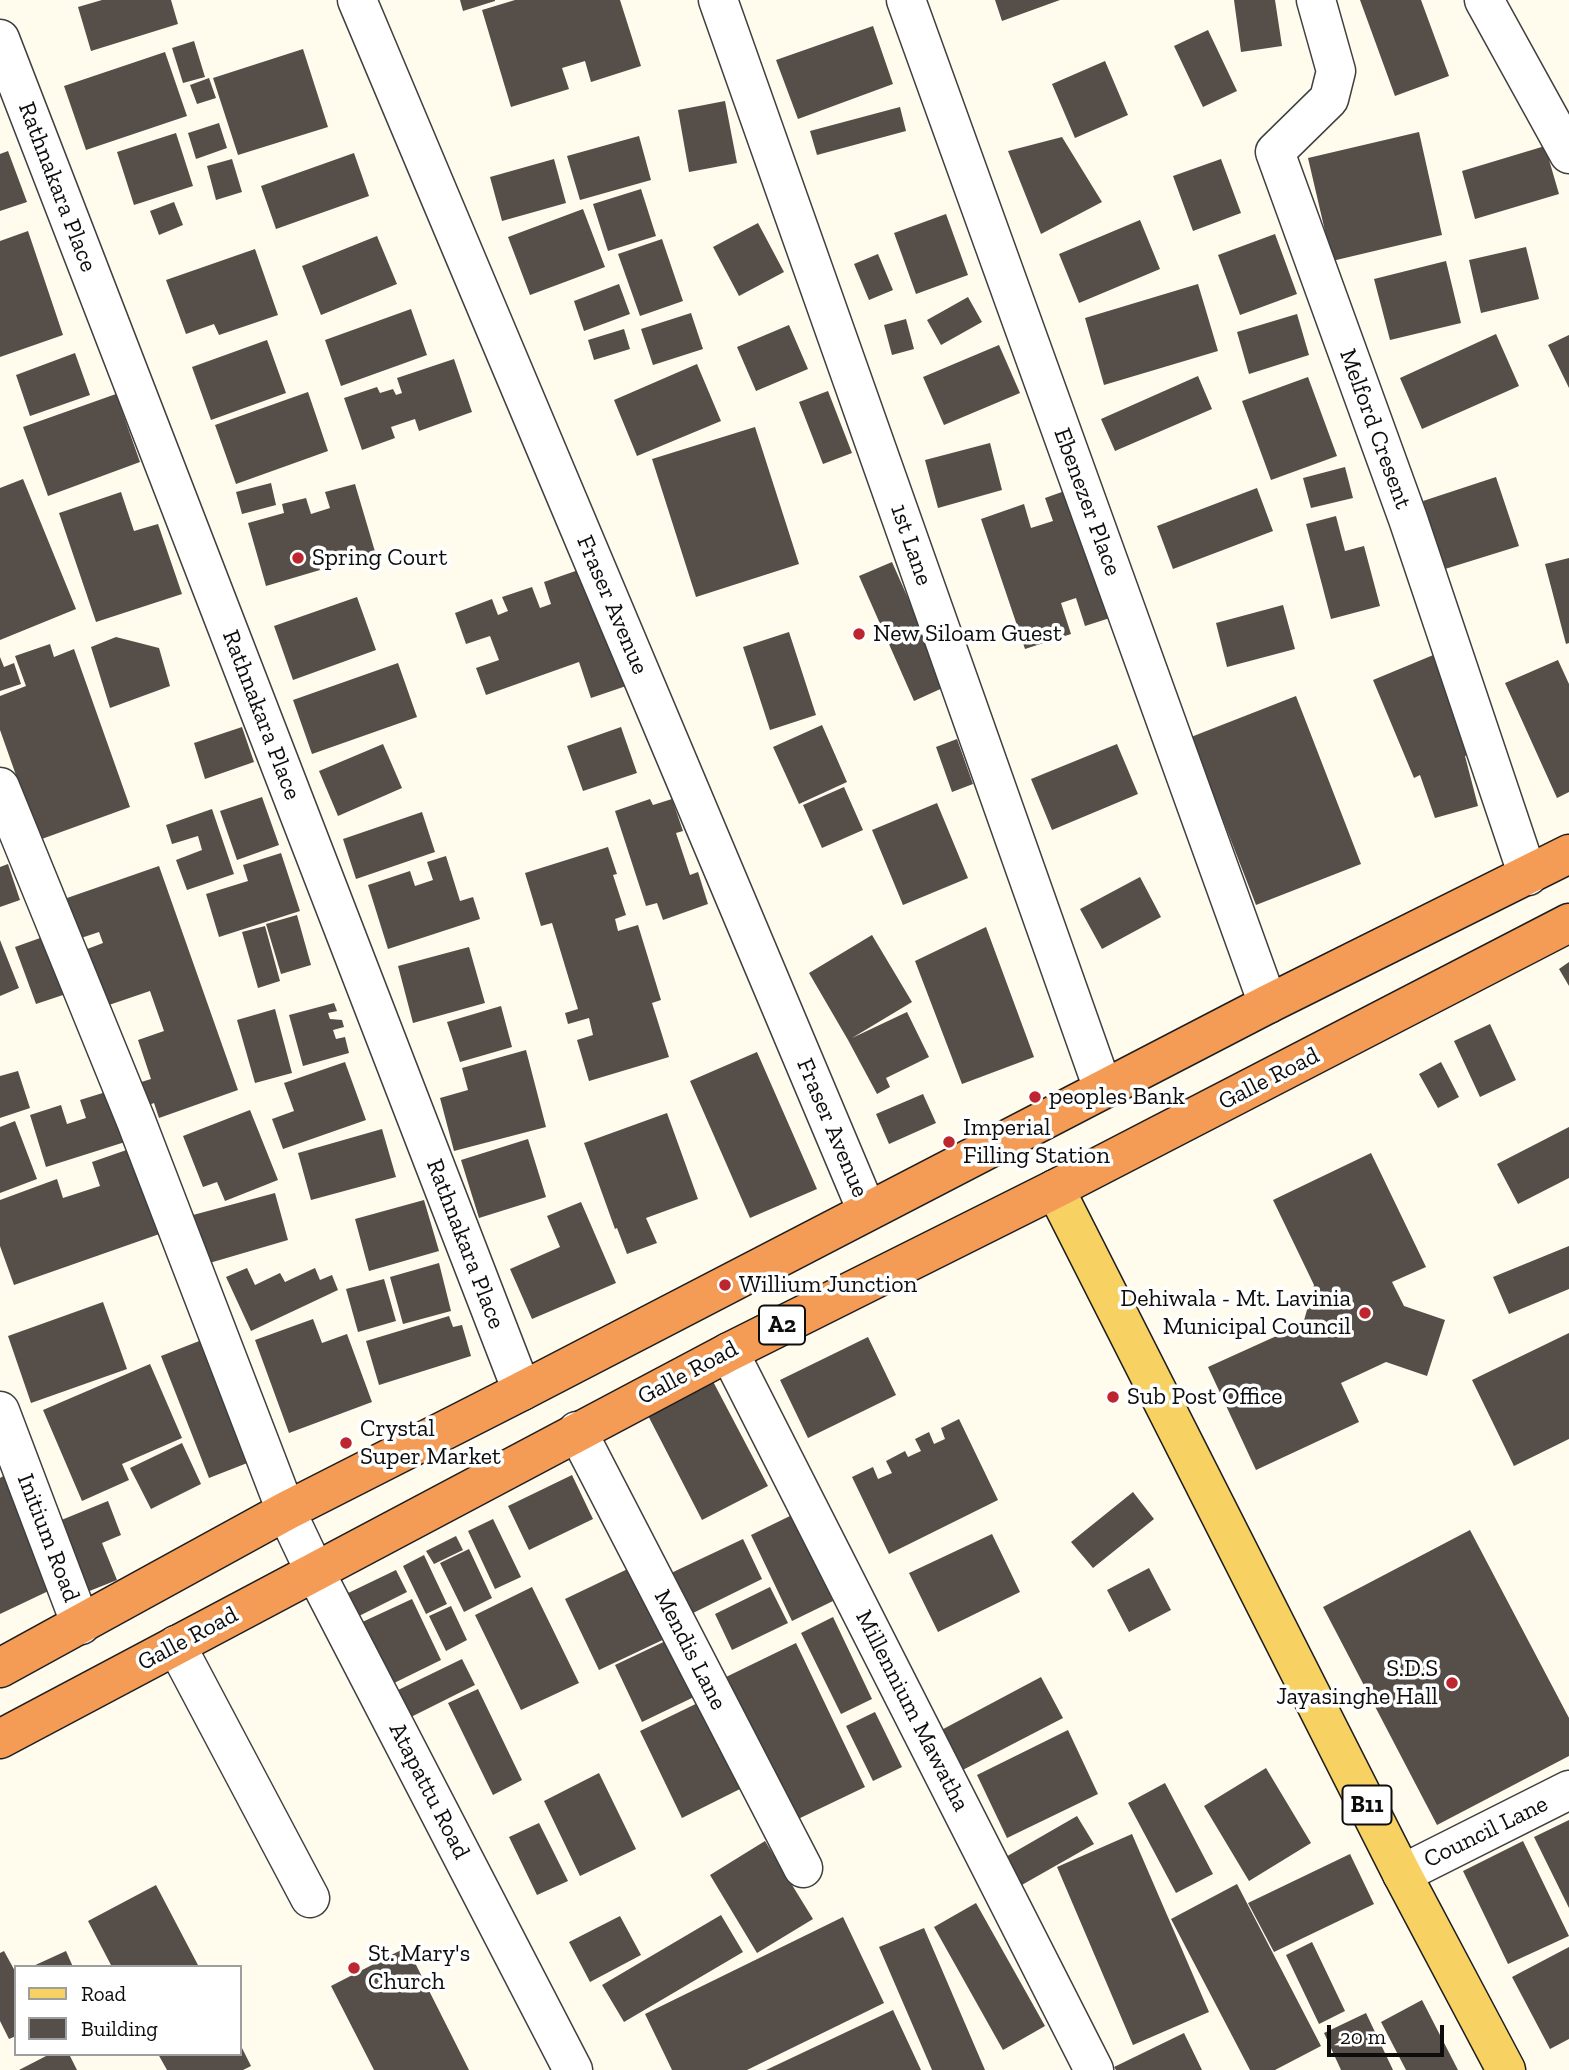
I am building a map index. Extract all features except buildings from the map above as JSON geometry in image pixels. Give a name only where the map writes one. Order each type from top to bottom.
[{"type":"highway","name":"A2","points":[[0,1668],[286,1511],[1268,1004],[1569,854]]},
{"type":"highway","name":"Galle Road","points":[[0,1739],[729,1352],[1055,1189],[1569,923]]},
{"type":"main road","name":"B11","points":[[1055,1189],[1402,1874],[1506,2070]]},
{"type":"street","name":"Fraser Avenue","points":[[357,0],[867,1211]]},
{"type":"street","name":"1st Lane","points":[[718,0],[1104,1089]]},
{"type":"street","name":"Ebenezer Place","points":[[906,0],[1268,1004]]},
{"type":"street","name":"Melford Cresent","points":[[1316,0],[1336,71],[1329,99],[1275,152],[1403,506],[1528,876]]},
{"type":"street","points":[[1484,0],[1569,154]]},
{"type":"street","name":"Rathnakara Place","points":[[0,40],[522,1391]]},
{"type":"street","name":"Atapattu Road","points":[[0,787],[136,1121],[286,1511],[573,2070]]},
{"type":"street","name":"Millennium Mawatha","points":[[729,1352],[1094,2070]]},
{"type":"street","name":"Initium Road","points":[[0,1411],[80,1625]]},
{"type":"street","name":"Mendis Lane","points":[[577,1432],[803,1868]]},
{"type":"street","points":[[176,1645],[310,1898]]},
{"type":"street","name":"Council Lane","points":[[1402,1874],[1569,1790]]},
{"type":"place","name":"Spring Court","points":[[298,558]]},
{"type":"place","name":"New Siloam Guest","points":[[859,634]]},
{"type":"place","name":"peoples Bank","points":[[1035,1097]]},
{"type":"place","name":"Imperial Filling Station","points":[[949,1142]]},
{"type":"place","name":"Willium Junction","points":[[725,1285]]},
{"type":"place","name":"Dehiwala - Mt. Lavinia Municipal Council","points":[[1365,1313]]},
{"type":"place","name":"Sub Post Office","points":[[1113,1397]]},
{"type":"place","name":"Crystal Super Market","points":[[346,1443]]},
{"type":"place","name":"S.D.S Jayasinghe Hall","points":[[1452,1683]]},
{"type":"place","name":"St. Mary's Church","points":[[354,1968]]}]
